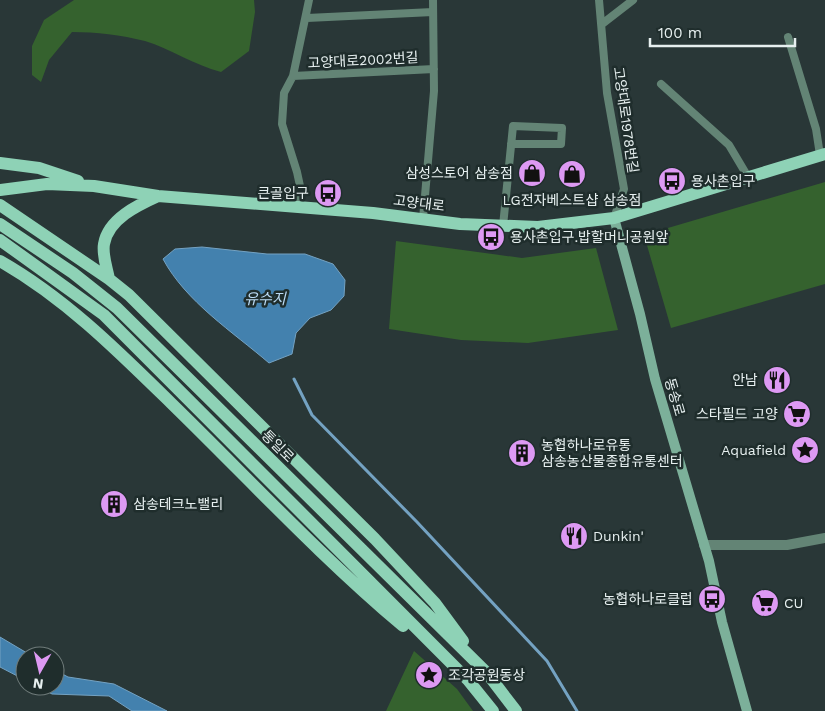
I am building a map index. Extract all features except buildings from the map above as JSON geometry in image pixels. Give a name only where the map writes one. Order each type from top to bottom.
[{"type":"main road","name":"고양대로","points":[[0,190],[47,184],[94,186],[158,196],[503,226],[538,227],[614,218],[822,154]]},
{"type":"main road","points":[[0,163],[39,168],[94,186]]},
{"type":"main road","points":[[109,279],[104,245],[107,236],[131,209],[158,196]]},
{"type":"main road","points":[[0,205],[109,279],[129,295],[375,539],[435,603],[486,673]]},
{"type":"main road","name":"동송로","points":[[614,218],[640,314],[655,380],[704,545],[722,622],[747,711]]},
{"type":"main road","name":"통일로","points":[[0,224],[73,272],[117,308],[486,673],[516,711]]},
{"type":"main road","points":[[0,240],[104,315],[468,680],[493,711]]},
{"type":"main road","points":[[0,261],[19,272],[93,326],[343,571],[468,680]]},
{"type":"street","name":"고양대로2002번길","points":[[298,207],[300,186],[282,124],[284,93],[293,76],[307,18],[309,0]]},
{"type":"street","name":"고양대로2002번길","points":[[423,219],[434,91],[433,0]]},
{"type":"street","name":"고양대로1978번길","points":[[598,0],[602,24],[607,94],[624,190],[614,218]]},
{"type":"street","points":[[602,24],[634,0]]},
{"type":"street","points":[[307,18],[433,12]]},
{"type":"street","points":[[788,37],[822,154]]},
{"type":"street","name":"고양대로2002번길","points":[[293,76],[434,69]]},
{"type":"street","points":[[661,84],[729,145],[748,177]]},
{"type":"street","points":[[503,226],[511,144],[513,126],[562,128],[561,144],[511,144]]},
{"type":"street","points":[[704,545],[787,545],[825,538]]},
{"type":"green space","points":[[74,0],[254,0],[255,12],[249,51],[221,72],[145,41],[108,34],[72,32],[49,60],[41,82],[32,75],[32,46],[44,20]]},
{"type":"green space","points":[[825,182],[825,284],[671,328],[644,235]]},
{"type":"green space","points":[[396,241],[522,258],[596,248],[618,330],[528,343],[461,340],[389,329]]},
{"type":"green space","points":[[414,651],[457,689],[473,711],[386,711]]},
{"type":"water","name":"유수지","points":[[202,247],[267,254],[305,254],[333,264],[345,280],[344,296],[331,310],[310,318],[296,333],[292,354],[269,363],[197,303],[173,275],[163,259],[175,249]]},
{"type":"water","points":[[0,637],[15,646],[15,675],[0,667]]},
{"type":"water","points":[[65,675],[114,684],[167,711],[132,711],[109,696],[65,694]]},
{"type":"waterway","points":[[294,379],[312,415],[417,522],[547,661],[577,711]]},
{"type":"place","name":"삼성스토어 삼송점","points":[[532,173]]},
{"type":"place","name":"LG전자베스트샵 삼송점","points":[[572,174]]},
{"type":"place","name":"용사촌입구","points":[[672,181]]},
{"type":"place","name":"큰골입구","points":[[328,193]]},
{"type":"place","name":"용사촌입구.밥할머니공원앞","points":[[491,237]]},
{"type":"place","name":"안남","points":[[777,380]]},
{"type":"place","name":"스타필드 고양","points":[[797,414]]},
{"type":"place","name":"Aquafield","points":[[805,450]]},
{"type":"place","name":"농협하나로유통 삼송농산물종합유통센터","points":[[522,453]]},
{"type":"place","name":"삼송테크노밸리","points":[[114,504]]},
{"type":"place","name":"Dunkin'","points":[[574,536]]},
{"type":"place","name":"농협하나로클럽","points":[[712,599]]},
{"type":"place","name":"CU","points":[[765,603]]},
{"type":"place","name":"조각공원동상","points":[[429,675]]}]
